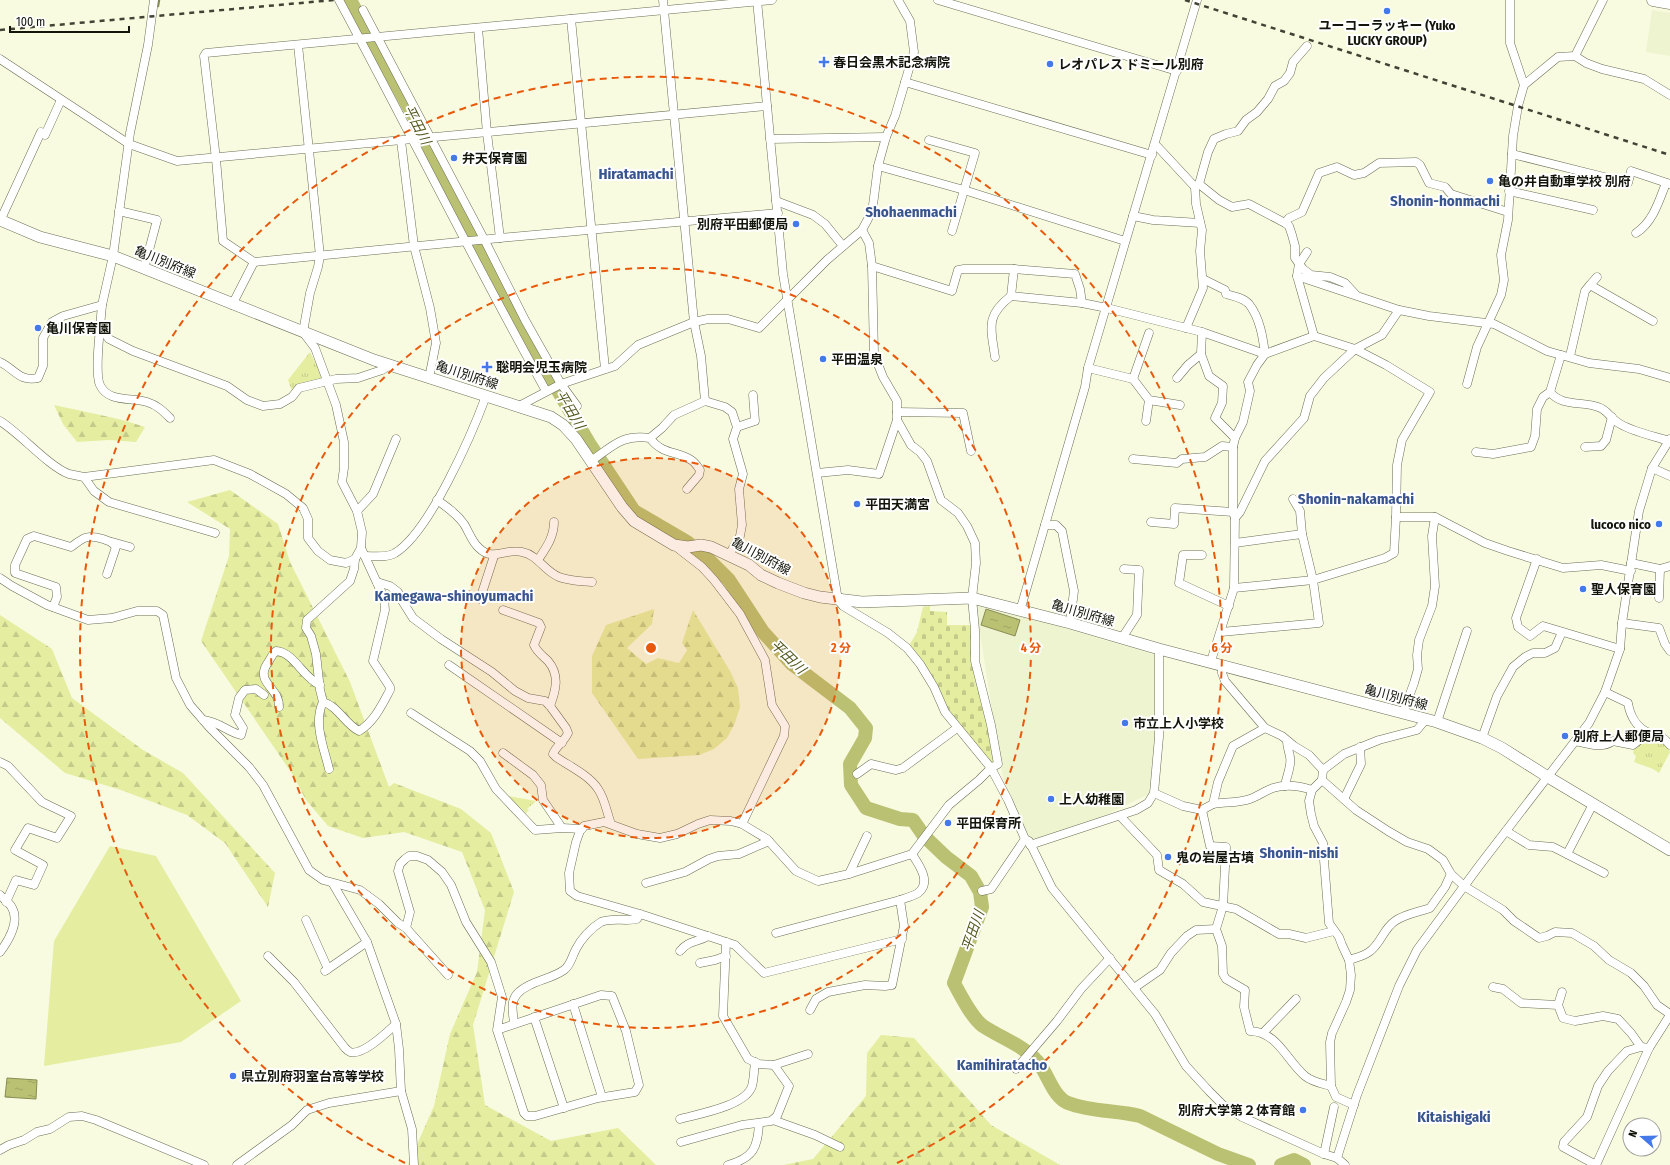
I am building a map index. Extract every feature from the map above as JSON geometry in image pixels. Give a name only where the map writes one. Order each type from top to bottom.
[{"type":"highway","points":[[1653,0],[1670,3]]},
{"type":"main road","name":"亀川別府線","points":[[0,220],[40,237],[113,256],[232,305],[390,365],[551,417],[563,425],[593,460],[622,507],[634,521],[674,545],[688,547],[701,545],[711,546],[749,565],[761,575],[778,583],[820,597],[862,602],[972,598],[1437,722],[1482,738],[1502,748],[1670,850]]},
{"type":"street","points":[[154,0],[148,45],[129,144],[113,256],[102,305],[98,378],[100,386],[106,393],[117,398],[147,402],[160,408],[170,418]]},
{"type":"street","points":[[338,0],[467,241],[495,300],[549,390]]},
{"type":"street","points":[[663,0],[694,322],[702,356],[705,400]]},
{"type":"street","points":[[772,0],[206,54],[204,56],[216,159],[223,241],[254,262],[484,239],[778,213]]},
{"type":"street","points":[[519,406],[561,384],[615,366],[638,344],[694,322],[708,319],[728,319],[759,328],[787,299],[862,230],[873,205],[878,166],[914,52],[910,20],[898,0]]},
{"type":"street","points":[[938,0],[1177,71]]},
{"type":"street","points":[[1020,610],[1085,387],[1088,368],[1197,0]]},
{"type":"street","points":[[1510,0],[1510,43],[1524,86]]},
{"type":"street","points":[[1575,56],[1603,0]]},
{"type":"street","points":[[757,1],[787,299],[838,600],[843,606],[888,633],[907,648],[920,664],[934,687],[945,712],[991,768],[1052,888],[1155,1014],[1186,1066],[1223,1105],[1242,1117],[1336,1158],[1344,1165]]},
{"type":"street","points":[[363,10],[525,320],[561,384],[577,406]]},
{"type":"street","points":[[571,19],[605,369]]},
{"type":"street","points":[[478,28],[487,133],[500,238]]},
{"type":"street","points":[[298,45],[320,256],[310,293],[303,332],[315,348],[336,404],[344,442],[344,468],[342,482],[357,512],[362,532],[361,548],[355,559],[354,569],[350,581],[307,620],[306,628],[311,636],[316,654],[323,702],[319,712],[320,736],[329,769]]},
{"type":"street","points":[[1186,328],[1203,288],[1200,266],[1202,230],[1196,204],[1197,185],[1208,152],[1214,139],[1238,131],[1246,120],[1257,112],[1268,99],[1275,86],[1284,81],[1290,73],[1293,62],[1306,46]]},
{"type":"street","points":[[1467,384],[1477,347],[1501,295],[1504,280],[1501,255],[1508,212],[1512,154],[1518,106],[1524,86],[1558,57],[1575,56],[1586,63],[1602,69],[1644,79],[1670,95]]},
{"type":"street","points":[[0,59],[129,144],[177,161],[216,159],[767,106]]},
{"type":"street","points":[[905,82],[1152,155]]},
{"type":"street","points":[[0,220],[41,132],[45,134],[61,100]]},
{"type":"street","points":[[770,139],[886,137]]},
{"type":"street","points":[[929,140],[975,153],[952,232]]},
{"type":"street","points":[[401,141],[414,246],[430,308],[436,343],[429,378]]},
{"type":"street","points":[[1155,144],[1197,185],[1219,200],[1232,207],[1249,204],[1289,226],[1295,246],[1295,258],[1299,264],[1311,275],[1330,277],[1346,283],[1356,295]]},
{"type":"street","points":[[1512,154],[1628,183],[1631,171],[1668,183],[1645,227],[1636,233]]},
{"type":"street","points":[[1285,223],[1288,218],[1302,212],[1319,173],[1337,168],[1354,175],[1364,173],[1379,163],[1396,162],[1416,162],[1420,165],[1429,183],[1445,187],[1451,194],[1508,212]]},
{"type":"street","points":[[878,166],[964,190],[1125,241]]},
{"type":"street","points":[[1509,191],[1592,210]]},
{"type":"street","points":[[776,200],[813,215],[825,224],[843,246]]},
{"type":"street","points":[[119,211],[157,220],[144,269]]},
{"type":"street","points":[[1133,216],[1153,220],[1200,223]]},
{"type":"street","points":[[817,473],[848,470],[879,474],[897,416],[897,400],[882,377],[874,354],[872,266],[869,244],[862,230]]},
{"type":"street","points":[[1307,252],[1299,264],[1297,276],[1314,336]]},
{"type":"street","points":[[232,305],[254,262]]},
{"type":"street","points":[[872,266],[952,291],[958,270],[964,269],[1014,269],[1075,274],[1080,289],[1082,303]]},
{"type":"street","points":[[995,357],[991,324],[994,312],[1011,296],[1014,269]]},
{"type":"street","points":[[1297,276],[1399,310],[1429,316],[1489,322],[1547,351],[1570,356],[1589,363],[1640,369],[1670,378]]},
{"type":"street","points":[[1570,356],[1586,291],[1597,277]]},
{"type":"street","points":[[1203,280],[1225,290],[1226,294],[1238,297],[1249,304],[1262,331],[1265,354]]},
{"type":"street","points":[[1590,286],[1653,321]]},
{"type":"street","points":[[1011,296],[1082,303],[1107,308],[1202,332],[1265,354]]},
{"type":"street","points":[[0,362],[7,365],[19,376],[29,380],[38,378],[43,366],[42,338],[52,322],[63,316],[102,305]]},
{"type":"street","points":[[1151,522],[1174,524],[1175,508],[1234,515],[1240,512],[1265,461],[1304,418],[1310,396],[1324,378],[1355,349],[1382,335],[1399,310]]},
{"type":"street","points":[[100,327],[109,339],[133,352],[227,386],[247,400],[263,406],[280,404],[292,397],[300,388],[328,381],[358,378],[382,370],[390,365]]},
{"type":"street","points":[[1202,332],[1201,354],[1210,376],[1223,386],[1222,403],[1216,418],[1235,438]]},
{"type":"street","points":[[1133,378],[1149,333]]},
{"type":"street","points":[[1211,661],[1234,588],[1235,543],[1233,447],[1235,438],[1243,422],[1250,391],[1248,382],[1256,365],[1265,354],[1314,336],[1355,349],[1386,365],[1430,392],[1402,440],[1398,465],[1394,553],[1381,559],[1313,580],[1234,588]]},
{"type":"street","points":[[1177,378],[1188,365],[1201,354]]},
{"type":"street","points":[[1476,452],[1493,454],[1531,447],[1535,436],[1537,409],[1543,397],[1550,392],[1561,355]]},
{"type":"street","points":[[1088,368],[1133,378],[1149,400],[1146,420]]},
{"type":"street","points":[[1336,1158],[1354,1104],[1399,986],[1417,950],[1433,926],[1589,723],[1605,692],[1620,649],[1622,624],[1639,511],[1652,468],[1669,440],[1616,422],[1607,411],[1598,406],[1563,401],[1556,398],[1550,392]]},
{"type":"street","points":[[737,427],[755,421],[753,395]]},
{"type":"street","points":[[365,556],[394,554],[403,548],[422,524],[437,500],[475,427],[486,396]]},
{"type":"street","points":[[593,460],[619,441],[637,436],[650,438],[674,415],[705,400],[725,407],[732,412],[737,427],[733,439],[743,474],[739,489],[742,525],[740,536],[729,555]]},
{"type":"street","points":[[1149,400],[1180,405]]},
{"type":"street","points":[[897,416],[963,413],[971,451]]},
{"type":"street","points":[[897,416],[911,445],[920,452],[927,461],[941,500],[958,513],[967,526],[975,543],[976,562],[972,598],[975,630],[975,661],[991,725],[998,764],[991,768],[949,805],[912,854],[849,874],[818,881],[810,878],[796,871],[769,841],[742,824],[731,821],[710,820],[677,834],[660,838],[637,834],[604,822],[584,826],[576,842],[569,873],[570,891],[576,896],[640,914],[735,945],[764,973],[902,939]]},
{"type":"street","points":[[1585,447],[1601,446],[1606,440],[1612,417]]},
{"type":"street","points":[[0,421],[12,428],[52,463],[68,473],[84,477],[214,460],[250,474],[286,494],[303,508],[308,518],[308,538],[318,551],[330,560],[346,563],[355,559]]},
{"type":"street","points":[[357,512],[373,494],[396,438]]},
{"type":"street","points":[[650,438],[653,443],[665,450],[693,461],[700,470],[699,475],[687,489]]},
{"type":"street","points":[[1133,459],[1177,463],[1182,459],[1205,457],[1222,446],[1233,447]]},
{"type":"street","points":[[1652,468],[1670,476]]},
{"type":"street","points":[[84,477],[94,491],[109,502],[215,533]]},
{"type":"street","points":[[1220,632],[1319,623],[1313,580],[1302,534],[1300,510],[1293,499]]},
{"type":"street","points":[[437,500],[455,513],[478,547],[486,553],[494,556],[510,551],[516,551],[533,556],[547,570],[560,577],[592,582]]},
{"type":"street","points":[[1396,517],[1435,516],[1485,543],[1563,568],[1601,565],[1660,569],[1670,566]]},
{"type":"street","points":[[1403,713],[1418,669],[1417,655],[1419,640],[1432,606],[1436,586],[1432,536],[1435,516]]},
{"type":"street","points":[[538,560],[550,542],[554,530],[554,522]]},
{"type":"street","points":[[1045,525],[1056,526],[1062,531],[1074,592],[1070,623]]},
{"type":"street","points":[[1235,543],[1302,534]]},
{"type":"street","points":[[52,607],[57,597],[56,587],[15,573],[15,565],[27,539],[34,536],[71,547],[84,538],[92,535],[130,547]]},
{"type":"street","points":[[107,574],[116,547],[112,542]]},
{"type":"street","points":[[674,545],[702,567],[740,614],[765,660],[772,705],[785,726],[784,736],[742,824]]},
{"type":"street","points":[[323,702],[331,704],[350,726],[359,731],[379,712],[390,690],[390,687],[372,661],[385,610],[384,598],[361,548]]},
{"type":"street","points":[[1202,555],[1183,555],[1180,583],[1229,606]]},
{"type":"street","points":[[480,599],[494,556]]},
{"type":"street","points":[[1537,559],[1516,618],[1518,627],[1530,636],[1543,626],[1620,649]]},
{"type":"street","points":[[1122,638],[1138,615],[1139,570],[1124,569]]},
{"type":"street","points":[[1659,598],[1660,569]]},
{"type":"street","points":[[0,578],[52,607],[88,620],[112,618],[137,611],[158,611],[162,615],[176,678],[190,705],[249,767],[263,785],[309,870],[323,880],[332,884],[360,890],[379,904],[398,923],[406,928],[448,975]]},
{"type":"street","points":[[377,582],[390,586],[398,592],[413,618],[440,639],[492,672],[515,691],[528,698],[545,701],[550,706],[568,733],[565,740],[555,749],[554,754],[556,758],[592,782],[598,789],[605,805],[610,824]]},
{"type":"street","points":[[504,610],[539,623],[541,627],[534,645],[549,662],[556,675],[556,688],[550,706]]},
{"type":"street","points":[[1622,624],[1659,628],[1665,644],[1670,651]]},
{"type":"street","points":[[1437,722],[1467,632]]},
{"type":"street","points":[[1482,738],[1498,696],[1513,667],[1525,656],[1533,653],[1545,653],[1555,648],[1562,632]]},
{"type":"street","points":[[982,891],[991,889],[1028,842],[1120,816],[1136,810],[1148,803],[1154,793],[1159,737],[1159,649]]},
{"type":"street","points":[[279,707],[279,702],[275,693],[264,679],[263,673],[271,655],[276,651],[287,653],[312,682],[320,685]]},
{"type":"street","points":[[449,665],[562,743]]},
{"type":"street","points":[[1222,665],[1222,673],[1225,681],[1265,728],[1282,736],[1287,741],[1310,755],[1323,770],[1322,780],[1312,790],[1309,800],[1314,826],[1323,843],[1324,849],[1329,923],[1339,937],[1349,960],[1351,976],[1350,990],[1330,1042],[1331,1086],[1336,1097],[1354,1104]]},
{"type":"street","points":[[203,720],[214,721],[233,733],[240,735],[242,728],[235,715],[239,698],[245,690],[256,689],[264,695]]},
{"type":"street","points":[[1605,692],[1628,704],[1630,714],[1635,722],[1648,733],[1658,734],[1670,745]]},
{"type":"street","points":[[411,713],[470,751],[480,761],[496,789],[535,830],[562,828],[582,829]]},
{"type":"street","points":[[1323,770],[1344,754],[1379,740],[1417,730],[1426,720]]},
{"type":"street","points":[[857,774],[871,764],[896,770],[903,768],[957,728]]},
{"type":"street","points":[[1214,804],[1218,782],[1233,746],[1265,728]]},
{"type":"street","points":[[1576,741],[1593,745],[1609,744],[1613,741],[1634,745],[1648,733]]},
{"type":"street","points":[[1285,786],[1290,761],[1287,741]]},
{"type":"street","points":[[1344,799],[1361,764],[1360,747]]},
{"type":"street","points":[[503,753],[533,775],[541,785],[543,800],[562,828]]},
{"type":"street","points":[[0,762],[8,766],[42,802],[71,816],[57,838],[28,828],[15,850],[43,865],[34,885],[16,880],[6,902]]},
{"type":"street","points":[[1322,780],[1369,819],[1406,842],[1428,849],[1443,860],[1451,874],[1464,886],[1503,910],[1514,921],[1539,938],[1555,932],[1572,933],[1594,946],[1609,960],[1631,973],[1644,986],[1657,1005],[1670,1014],[1645,1048],[1596,1165],[1563,1147],[1564,1142],[1587,1117],[1598,1086],[1608,1071],[1627,1051],[1645,1048]]},
{"type":"street","points":[[1154,793],[1183,806],[1202,810],[1214,804],[1243,801],[1273,788],[1302,786],[1312,790]]},
{"type":"street","points":[[1567,854],[1593,804]]},
{"type":"street","points":[[1202,810],[1210,846],[1226,847],[1223,906],[1216,929],[1222,946],[1223,974],[1226,979],[1245,990],[1244,1007],[1250,1030],[1264,1033],[1278,1044],[1306,1078],[1331,1086]]},
{"type":"street","points":[[1120,816],[1158,855],[1159,870],[1183,884],[1203,902],[1223,906],[1243,913],[1269,930],[1279,934],[1289,934],[1306,938],[1334,931]]},
{"type":"street","points":[[1506,831],[1529,845],[1553,847],[1604,873]]},
{"type":"street","points":[[849,874],[867,836]]},
{"type":"street","points":[[646,883],[685,872],[708,859],[718,856],[739,854],[769,841]]},
{"type":"street","points":[[776,933],[900,900],[917,893],[922,889],[924,881],[922,868],[912,854]]},
{"type":"street","points":[[406,928],[410,912],[398,871],[400,864],[405,859],[409,856],[417,856],[428,860],[442,872],[447,879],[451,885],[466,922],[491,962],[502,997],[497,1030],[524,1113],[527,1116],[535,1116],[602,1097],[635,1092],[638,1089],[639,1085],[626,1031],[612,996],[601,995],[514,1023],[497,1030]]},
{"type":"street","points":[[1349,960],[1368,953],[1375,947],[1387,927],[1396,920],[1430,908],[1445,887],[1451,874]]},
{"type":"street","points":[[332,884],[367,942],[396,1024],[401,1091],[412,1129],[414,1165]]},
{"type":"street","points":[[0,895],[11,906],[14,913],[14,923],[9,940],[0,952]]},
{"type":"street","points":[[810,1010],[816,999],[828,992],[865,985],[885,986],[892,984],[904,926],[900,900]]},
{"type":"street","points":[[514,1023],[512,1009],[517,994],[525,988],[564,970],[570,964],[580,942],[600,923],[610,919],[629,921],[637,919],[640,914]]},
{"type":"street","points":[[306,920],[326,970],[367,942]]},
{"type":"street","points":[[1134,988],[1160,970],[1171,953],[1187,936],[1196,930],[1216,929]]},
{"type":"street","points":[[680,951],[688,943],[701,940],[708,936]]},
{"type":"street","points":[[726,942],[723,1016],[748,1059],[759,1064],[774,1065],[808,1054]]},
{"type":"street","points":[[268,956],[294,982],[345,1048],[350,1052],[356,1052],[371,1045],[396,1024]]},
{"type":"street","points":[[700,962],[715,960],[726,956]]},
{"type":"street","points":[[1016,1069],[1057,1021],[1081,989],[1110,958]]},
{"type":"street","points":[[1494,987],[1503,989],[1521,1003],[1558,1005]]},
{"type":"street","points":[[1562,992],[1558,1005],[1563,1018],[1575,1021],[1603,1016],[1618,1019],[1645,1048]]},
{"type":"street","points":[[1264,1033],[1296,999]]},
{"type":"street","points":[[573,1004],[602,1097]]},
{"type":"street","points":[[534,1017],[564,1108]]},
{"type":"street","points":[[680,1119],[731,1104],[743,1098],[752,1086],[754,1062]]},
{"type":"street","points":[[773,1120],[789,1086],[774,1065]]},
{"type":"street","points":[[237,1165],[292,1125],[307,1110],[329,1103],[401,1091]]},
{"type":"street","points":[[1324,1154],[1334,1107]]},
{"type":"street","points":[[0,1150],[8,1145],[24,1140],[37,1132],[50,1129],[69,1117],[82,1116],[96,1120],[204,1165]]},
{"type":"street","points":[[681,1142],[742,1125],[773,1120],[815,1135],[840,1146]]},
{"type":"street","points":[[728,1165],[741,1162],[752,1153],[757,1141],[758,1123]]},
{"type":"shaded area","points":[[1652,10],[1670,13],[1670,56],[1646,52]]},
{"type":"shaded area","name":"市立上人小学校","points":[[975,602],[1156,655],[1157,724],[1149,794],[1095,820],[1029,841],[1003,779]]},
{"type":"green space","points":[[310,352],[323,378],[301,384],[292,391],[288,380]]},
{"type":"green space","points":[[54,405],[112,417],[145,427],[136,442],[109,440],[77,442],[63,424]]},
{"type":"green space","points":[[230,490],[278,524],[290,562],[350,682],[389,787],[394,783],[461,809],[491,833],[514,892],[473,1025],[485,1105],[551,1141],[618,1128],[656,1165],[408,1165],[434,1106],[450,1034],[477,972],[485,910],[462,852],[404,832],[363,838],[328,826],[306,800],[293,775],[201,641],[229,556],[230,529],[187,502]]},
{"type":"green space","points":[[930,606],[930,611],[947,612],[947,625],[973,625],[979,686],[995,762],[991,764],[947,710],[931,677],[910,644],[917,632],[923,607]]},
{"type":"green space","points":[[654,609],[652,624],[627,648],[646,664],[658,658],[679,663],[687,650],[682,643],[693,610],[730,671],[738,688],[740,707],[735,723],[727,738],[714,749],[699,755],[638,759],[592,693],[592,656],[606,625]]},
{"type":"green space","points":[[0,615],[52,649],[72,698],[143,750],[183,773],[275,873],[268,907],[225,843],[187,815],[121,790],[65,773],[0,718]]},
{"type":"green space","points":[[1650,737],[1662,742],[1670,752],[1659,773],[1653,769],[1634,762],[1636,756],[1633,753],[1634,748],[1637,748]]},
{"type":"green space","points":[[508,796],[536,801],[527,809],[529,810],[526,813]]},
{"type":"green space","points":[[110,846],[156,856],[241,1001],[181,1042],[44,1066],[54,941]]},
{"type":"green space","points":[[881,1035],[914,1038],[991,1125],[1060,1165],[783,1165],[813,1159],[866,1096],[867,1053]]},
{"type":"water","points":[[986,609],[1020,620],[1015,636],[981,625]]},
{"type":"water","points":[[7,1078],[37,1080],[36,1099],[5,1097]]},
{"type":"waterway","points":[[158,6],[159,0]]},
{"type":"waterway","name":"平田川","points":[[350,0],[417,122],[465,222],[518,323],[589,443],[634,511],[687,542],[706,557],[729,580],[763,632],[792,664],[850,708],[866,728],[865,738],[850,764],[851,785],[866,808],[900,819],[913,820],[924,836],[946,857],[971,876],[980,892],[982,907],[954,983],[975,1018],[983,1026],[1019,1046],[1031,1055],[1041,1066],[1054,1090],[1063,1100],[1068,1103],[1086,1108],[1140,1116],[1218,1154],[1249,1165]]},
{"type":"waterway","name":"平田川","points":[[1281,1165],[1294,1160],[1304,1165]]},
{"type":"railway","points":[[0,30],[334,0]]},
{"type":"railway","points":[[1185,0],[1670,155]]},
{"type":"place","name":"ユーコーラッキー (Yuko LUCKY GROUP)","points":[[1387,11]]},
{"type":"place","name":"春日会黒木記念病院","points":[[824,62]]},
{"type":"place","name":"レオパレス ドミール別府","points":[[1050,64]]},
{"type":"place","name":"弁天保育園","points":[[454,158]]},
{"type":"place","name":"亀の井自動車学校 別府","points":[[1490,181]]},
{"type":"place","name":"別府平田郵便局","points":[[796,224]]},
{"type":"place","name":"亀川保育園","points":[[38,328]]},
{"type":"place","name":"平田温泉","points":[[823,359]]},
{"type":"place","name":"聡明会児玉病院","points":[[487,367]]},
{"type":"place","name":"平田天満宮","points":[[857,504]]},
{"type":"place","name":"lucoco nico","points":[[1659,524]]},
{"type":"place","name":"聖人保育園","points":[[1583,589]]},
{"type":"place","name":"市立上人小学校","points":[[1125,723]]},
{"type":"place","name":"別府上人郵便局","points":[[1565,736]]},
{"type":"place","name":"上人幼稚園","points":[[1051,799]]},
{"type":"place","name":"平田保育所","points":[[948,823]]},
{"type":"place","name":"鬼の岩屋古墳","points":[[1168,857]]},
{"type":"place","name":"県立別府羽室台高等学校","points":[[233,1076]]},
{"type":"place","name":"別府大学第２体育館","points":[[1303,1110]]},
{"type":"district","name":"Hiratamachi","points":[[636,174]]},
{"type":"district","name":"Shonin-honmachi","points":[[1445,201]]},
{"type":"district","name":"Shohaenmachi","points":[[911,212]]},
{"type":"district","name":"Shonin-nakamachi","points":[[1356,499]]},
{"type":"district","name":"Kamegawa-shinoyumachi","points":[[454,596]]},
{"type":"district","name":"Shonin-nishi","points":[[1299,853]]},
{"type":"district","name":"Kamihiratacho","points":[[1002,1065]]},
{"type":"district","name":"Kitaishigaki","points":[[1454,1117]]}]
